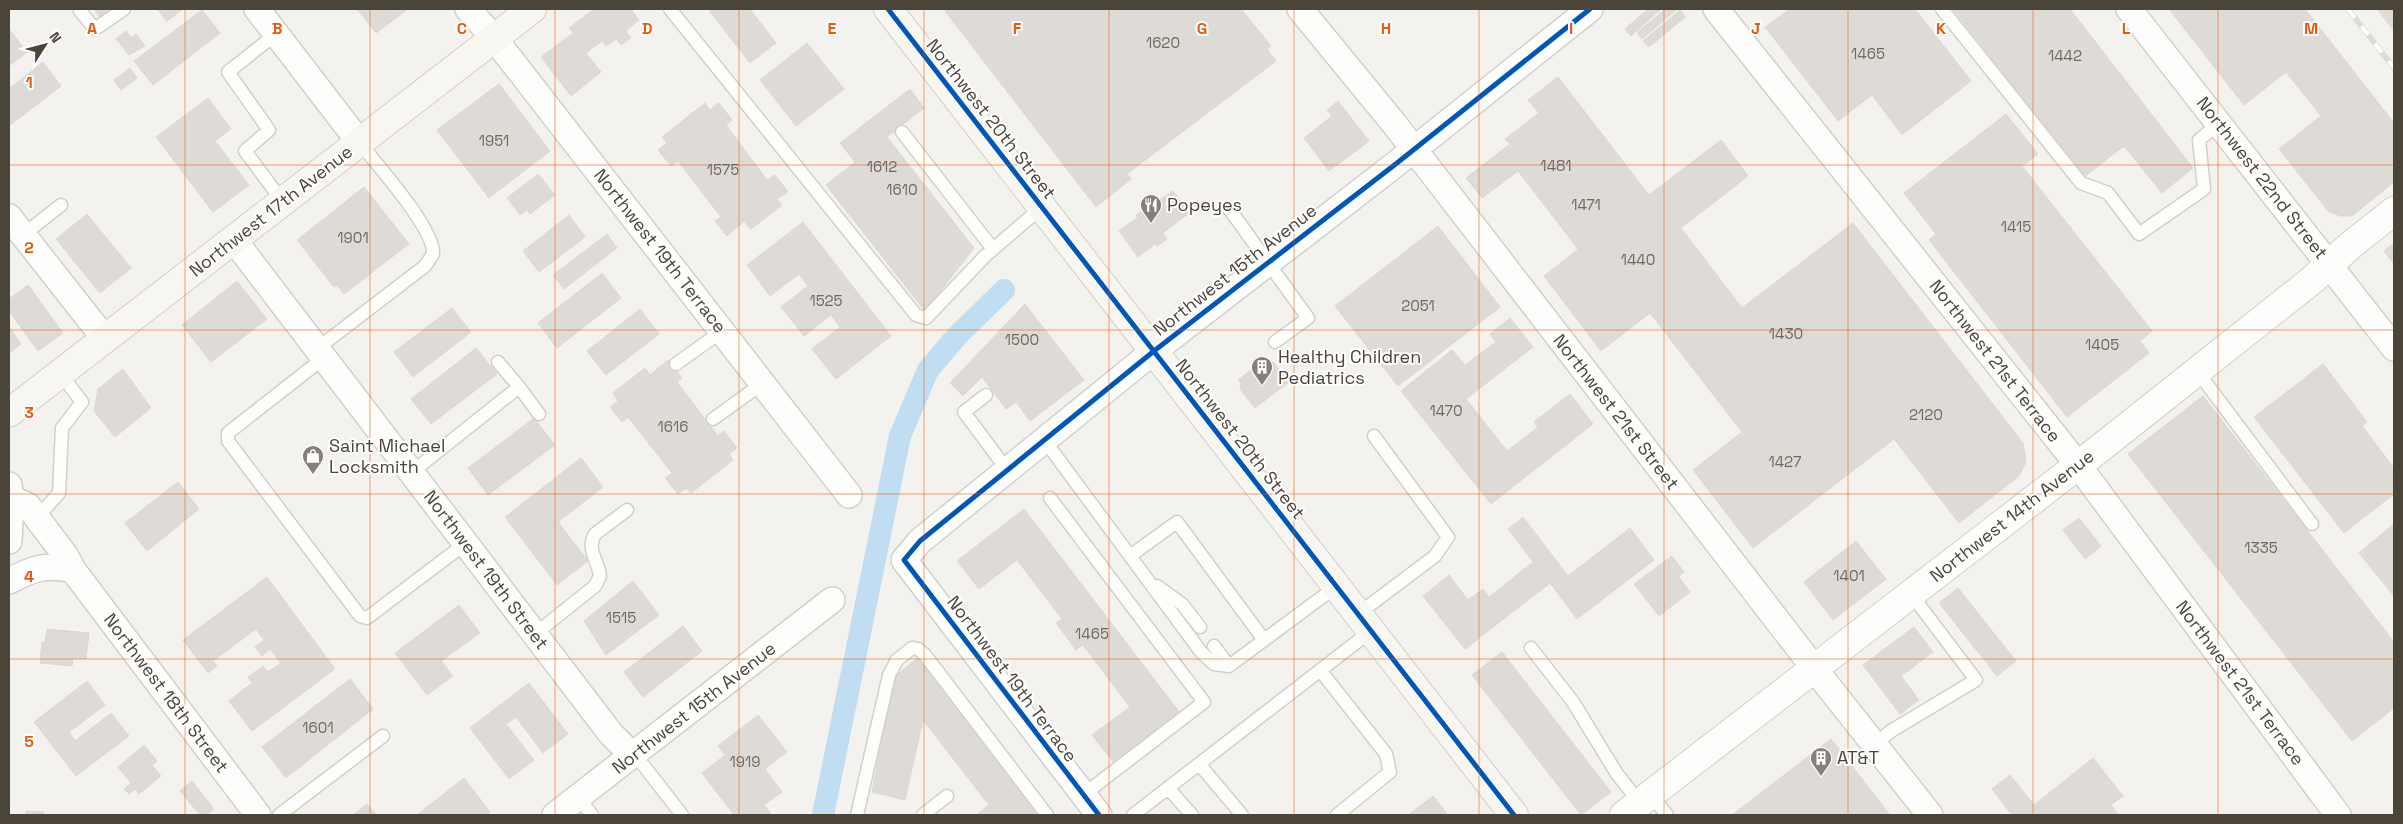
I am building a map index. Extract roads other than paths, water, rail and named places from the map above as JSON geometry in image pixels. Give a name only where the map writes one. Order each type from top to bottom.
[{"type":"main road","name":"Northwest 17th Avenue","points":[[9,413],[532,9]]},
{"type":"main road","name":"Northwest 20th Street","points":[[897,12],[1042,207],[1514,815]]},
{"type":"street","points":[[256,9],[360,143]]},
{"type":"street","name":"Northwest 19th Terrace","points":[[468,9],[494,38],[849,495]]},
{"type":"street","name":"Northwest 21st Street","points":[[1300,9],[1414,150],[1814,669],[1930,815]]},
{"type":"street","name":"Northwest 15th Avenue","points":[[904,560],[920,540],[1008,471],[1154,351],[1414,150],[1590,9]]},
{"type":"street","name":"Northwest 21st Terrace","points":[[1716,9],[2078,465],[2338,815]]},
{"type":"street","name":"Northwest 22nd Street","points":[[2129,9],[2394,348]]},
{"type":"street","name":"Northwest 14th Avenue","points":[[1646,807],[1814,669],[2078,465],[2394,211]]},
{"type":"street","points":[[16,226],[105,339]]},
{"type":"street","name":"Northwest 19th Street","points":[[234,240],[616,741],[632,755]]},
{"type":"street","points":[[9,542],[10,492]]},
{"type":"street","name":"Northwest 18th Street","points":[[10,492],[28,506],[65,555],[73,570],[258,815]]},
{"type":"street","name":"Northwest 19th Terrace","points":[[904,560],[1099,815]]},
{"type":"street","points":[[9,581],[40,567],[51,566],[73,570]]},
{"type":"street","name":"Northwest 15th Avenue","points":[[555,815],[585,806],[632,755],[832,600]]},
{"type":"lane","points":[[80,11],[96,29],[124,9]]},
{"type":"lane","points":[[670,9],[916,315],[926,318],[993,249],[1042,207]]},
{"type":"lane","points":[[1942,9],[2081,183],[2108,193],[2139,234],[2204,189],[2198,140],[2218,124]]},
{"type":"lane","points":[[276,34],[228,72],[269,130],[245,150],[283,202]]},
{"type":"lane","points":[[902,132],[993,249]]},
{"type":"lane","points":[[360,143],[421,223],[431,239],[433,254],[425,266],[228,433],[228,441],[360,616],[367,618],[466,543]]},
{"type":"lane","points":[[16,226],[60,205]]},
{"type":"lane","points":[[1230,210],[1308,318],[1275,342]]},
{"type":"lane","points":[[676,364],[722,330]]},
{"type":"lane","points":[[498,362],[539,414]]},
{"type":"lane","points":[[2197,371],[2312,524]]},
{"type":"lane","points":[[37,518],[59,493],[62,428],[82,402],[60,373]]},
{"type":"lane","points":[[713,419],[763,383]]},
{"type":"lane","points":[[412,472],[519,387]]},
{"type":"lane","points":[[986,395],[964,412],[1008,471]]},
{"type":"lane","points":[[1133,815],[1320,670],[1364,622],[1435,556],[1448,537],[1374,436]]},
{"type":"lane","points":[[1045,441],[1201,652],[1214,664],[1229,666],[1337,586]]},
{"type":"lane","points":[[1050,498],[1204,702],[1083,795]]},
{"type":"lane","points":[[535,634],[595,586],[600,576],[592,553],[592,539],[595,534],[627,510]]},
{"type":"lane","points":[[1130,556],[1177,522],[1264,640]]},
{"type":"lane","points":[[1147,579],[1182,604],[1200,627]]},
{"type":"lane","points":[[1874,745],[1891,731],[1976,680],[1911,594]]},
{"type":"lane","points":[[1214,646],[1229,666]]},
{"type":"lane","points":[[857,815],[888,675],[897,660],[912,648],[918,649],[924,655],[1047,815]]},
{"type":"lane","points":[[1531,648],[1573,702],[1617,774],[1646,807]]},
{"type":"lane","points":[[1320,670],[1386,754],[1390,772],[1337,815]]},
{"type":"lane","points":[[279,815],[383,736]]},
{"type":"lane","points":[[632,755],[644,766],[682,815]]},
{"type":"lane","points":[[1199,764],[1242,815]]},
{"type":"lane","points":[[1168,788],[1192,815]]},
{"type":"lane","points":[[924,815],[947,796]]},
{"type":"waterway","points":[[823,815],[900,436],[928,370],[957,336],[1004,290]]},
{"type":"railway","points":[[2348,9],[2394,68]]},
{"type":"place","name":"Popeyes","points":[[1151,224]]},
{"type":"place","name":"Healthy Children Pediatrics","points":[[1262,386]]},
{"type":"place","name":"Saint Michael Locksmith","points":[[313,475]]},
{"type":"place","name":"AT&T","points":[[1821,777]]}]
